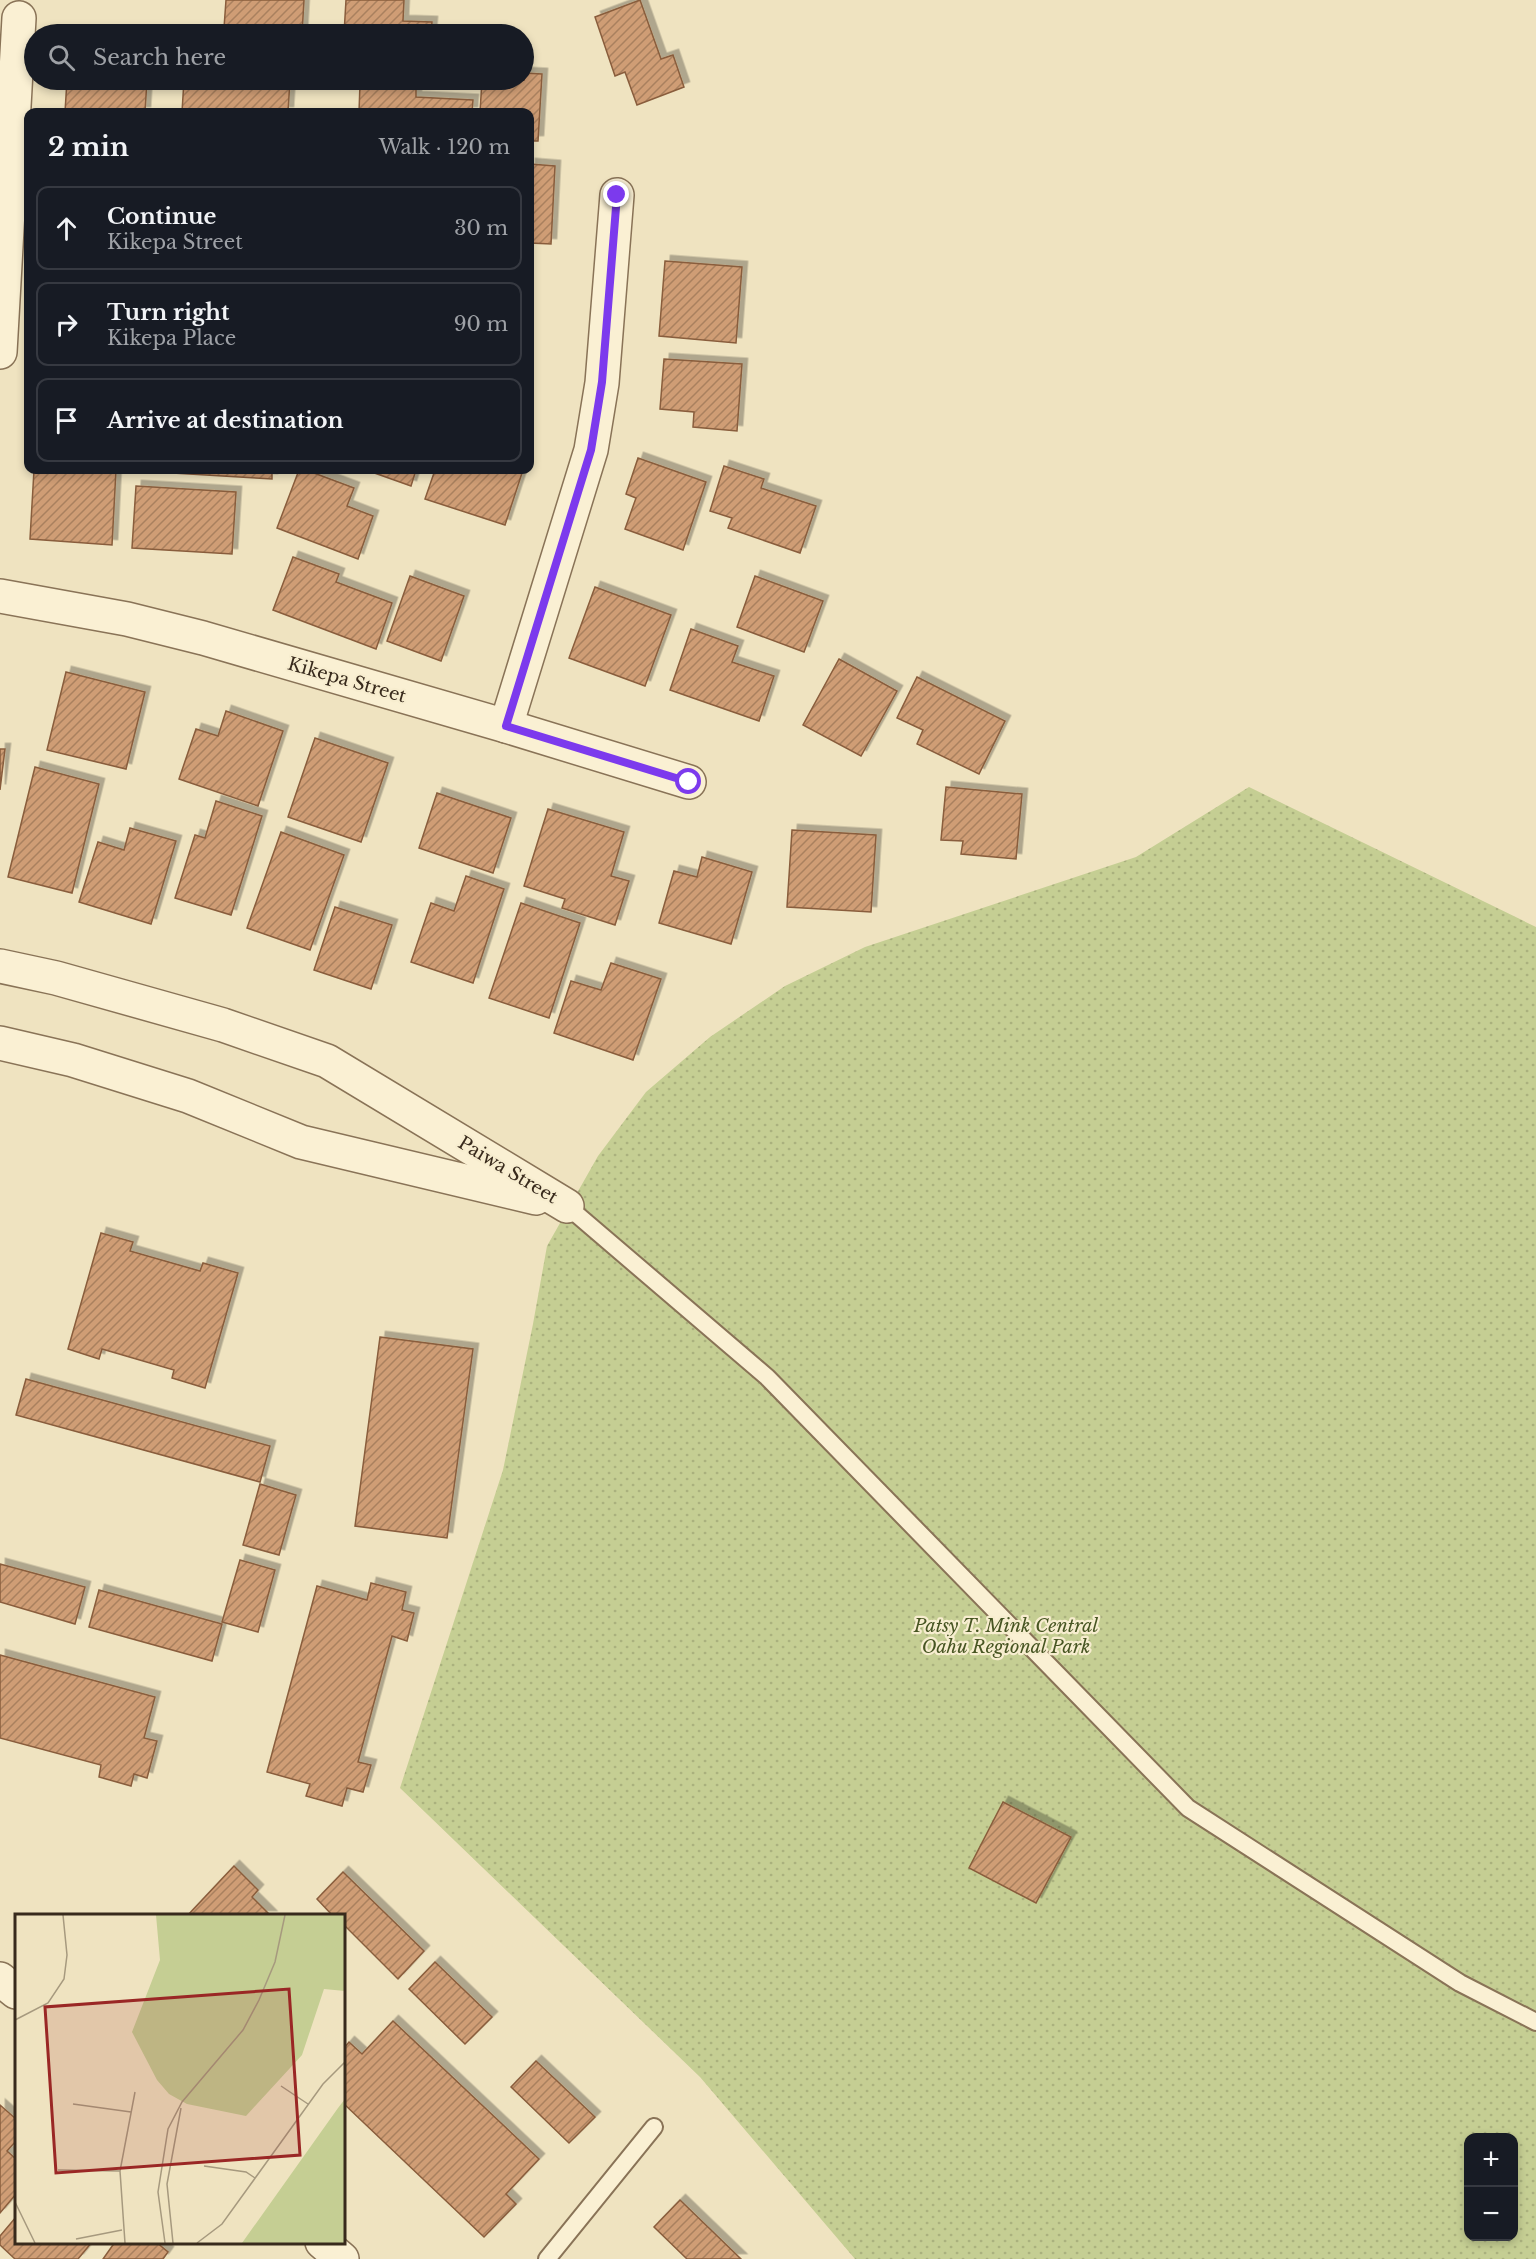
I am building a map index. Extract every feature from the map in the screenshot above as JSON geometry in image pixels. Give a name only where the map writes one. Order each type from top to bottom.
[{"type":"street","points":[[0,352],[19,18]]},
{"type":"street","points":[[506,726],[591,450],[602,382],[617,195]]},
{"type":"street","name":"Kikepa Street","points":[[0,596],[128,619],[203,638],[689,782]]},
{"type":"street","name":"Paiwa Street","points":[[0,966],[56,978],[223,1025],[327,1061],[567,1206]]},
{"type":"street","name":"Paiwa Street","points":[[0,1043],[73,1060],[188,1096],[301,1142],[567,1206]]},
{"type":"street","points":[[0,1978],[15,1991]]},
{"type":"street","points":[[324,2244],[342,2259]]},
{"type":"lane","points":[[567,1206],[767,1377],[1188,1808],[1460,1983],[1536,2022]]},
{"type":"lane","points":[[548,2259],[654,2127]]},
{"type":"green space","name":"Patsy T. Mink Central Oahu Regional Park","points":[[1249,787],[1536,927],[1536,2259],[855,2259],[700,2077],[400,1788],[503,1470],[547,1246],[598,1156],[646,1092],[710,1037],[785,986],[865,947],[1136,857]]},
{"type":"building","points":[[226,0],[304,0],[303,24],[224,24]]},
{"type":"building","points":[[346,0],[404,0],[403,21],[432,22],[432,24],[345,24]]},
{"type":"building","points":[[640,0],[661,59],[673,55],[684,87],[637,105],[625,72],[615,76],[595,17]]},
{"type":"building","points":[[534,74],[542,74],[538,141],[534,141],[534,108],[480,108],[481,90],[534,90]]},
{"type":"building","points":[[66,90],[146,90],[145,108],[65,108]]},
{"type":"building","points":[[183,90],[289,90],[288,108],[182,108]]},
{"type":"building","points":[[360,90],[416,90],[416,97],[473,100],[472,108],[359,108]]},
{"type":"building","points":[[534,164],[555,166],[551,244],[534,243]]},
{"type":"building","points":[[665,261],[742,267],[736,343],[659,336]]},
{"type":"building","points":[[664,359],[742,364],[737,431],[693,427],[694,412],[660,409]]},
{"type":"building","points":[[638,458],[706,482],[683,550],[625,529],[636,498],[626,494]]},
{"type":"building","points":[[724,466],[764,479],[761,488],[816,506],[800,553],[728,528],[732,518],[710,511]]},
{"type":"building","points":[[34,474],[116,474],[112,545],[30,539]]},
{"type":"building","points":[[190,474],[272,474],[272,479]]},
{"type":"building","points":[[297,474],[317,474],[354,488],[347,506],[373,516],[358,559],[277,528]]},
{"type":"building","points":[[377,474],[415,474],[411,486]]},
{"type":"building","points":[[434,474],[522,474],[505,525],[425,499]]},
{"type":"building","points":[[136,486],[236,492],[232,554],[132,548]]},
{"type":"building","points":[[293,557],[339,574],[336,582],[392,603],[376,649],[273,610]]},
{"type":"building","points":[[410,576],[464,596],[441,661],[387,641]]},
{"type":"building","points":[[755,576],[823,601],[804,652],[737,627]]},
{"type":"building","points":[[595,587],[671,615],[645,686],[569,658]]},
{"type":"building","points":[[691,629],[738,646],[732,662],[774,676],[759,721],[670,690]]},
{"type":"building","points":[[839,659],[897,691],[861,756],[803,725]]},
{"type":"building","points":[[66,672],[145,692],[126,769],[47,750]]},
{"type":"building","points":[[917,677],[1005,721],[979,774],[917,744],[923,730],[897,718]]},
{"type":"building","points":[[226,711],[283,731],[258,806],[179,779],[196,729],[218,736]]},
{"type":"building","points":[[315,738],[388,763],[361,842],[288,817]]},
{"type":"building","points":[[0,749],[5,749],[0,790]]},
{"type":"building","points":[[35,767],[99,784],[72,893],[8,877]]},
{"type":"building","points":[[946,787],[1022,794],[1016,859],[961,854],[963,841],[941,840]]},
{"type":"building","points":[[437,793],[511,818],[493,873],[419,848]]},
{"type":"building","points":[[216,801],[262,816],[231,915],[175,898],[195,835],[205,838]]},
{"type":"building","points":[[548,809],[624,832],[611,876],[629,881],[615,925],[562,908],[565,899],[524,886]]},
{"type":"building","points":[[130,828],[176,841],[151,924],[79,902],[98,842],[124,850]]},
{"type":"building","points":[[792,830],[876,835],[871,912],[787,907]]},
{"type":"building","points":[[281,832],[344,855],[310,950],[247,928]]},
{"type":"building","points":[[702,857],[752,872],[731,944],[659,923],[674,871],[697,877]]},
{"type":"building","points":[[466,876],[504,889],[473,983],[411,962],[431,903],[454,911]]},
{"type":"building","points":[[521,903],[580,923],[549,1018],[489,998]]},
{"type":"building","points":[[335,907],[392,925],[371,989],[314,970]]},
{"type":"building","points":[[611,963],[661,979],[633,1060],[554,1033],[571,981],[601,990]]},
{"type":"building","points":[[101,1233],[133,1242],[130,1251],[200,1271],[203,1263],[238,1273],[205,1388],[172,1378],[174,1370],[102,1349],[99,1359],[68,1349]]},
{"type":"building","points":[[380,1337],[473,1349],[447,1538],[355,1526]]},
{"type":"building","points":[[26,1379],[270,1446],[260,1482],[16,1415]]},
{"type":"building","points":[[260,1484],[296,1495],[279,1555],[243,1545]]},
{"type":"building","points":[[240,1560],[275,1570],[258,1632],[222,1622]]},
{"type":"building","points":[[0,1564],[85,1587],[75,1624],[0,1602]]},
{"type":"building","points":[[371,1583],[406,1592],[402,1610],[414,1613],[407,1641],[392,1636],[358,1762],[371,1765],[363,1792],[347,1788],[342,1806],[306,1796],[310,1784],[267,1772],[317,1586],[367,1600]]},
{"type":"building","points":[[99,1590],[222,1624],[212,1661],[89,1627]]},
{"type":"building","points":[[0,1655],[155,1697],[144,1738],[157,1741],[147,1778],[134,1774],[131,1786],[99,1777],[101,1765],[0,1738]]},
{"type":"building","points":[[1003,1802],[1071,1837],[1036,1903],[969,1868]]},
{"type":"building","points":[[234,1866],[258,1890],[252,1897],[269,1914],[189,1914]]},
{"type":"building","points":[[343,1872],[424,1951],[398,1979],[345,1926],[345,1914],[331,1914],[317,1899]]},
{"type":"building","points":[[435,1962],[492,2017],[465,2044],[409,1989]]},
{"type":"building","points":[[393,2021],[539,2159],[506,2194],[516,2204],[484,2237],[345,2105],[345,2047],[349,2042],[362,2054]]},
{"type":"building","points":[[536,2061],[595,2117],[569,2143],[511,2087]]},
{"type":"building","points":[[0,2105],[15,2118],[15,2142],[7,2151],[15,2158],[15,2195],[0,2213]]},
{"type":"building","points":[[680,2200],[741,2259],[687,2259],[654,2227]]},
{"type":"building","points":[[15,2218],[15,2244],[90,2244],[78,2259],[15,2259],[0,2245],[0,2236]]},
{"type":"building","points":[[114,2244],[158,2244],[168,2252],[163,2259],[103,2259]]},
{"type":"route","points":[[617,195],[602,382],[591,450],[506,726],[689,782]]}]
